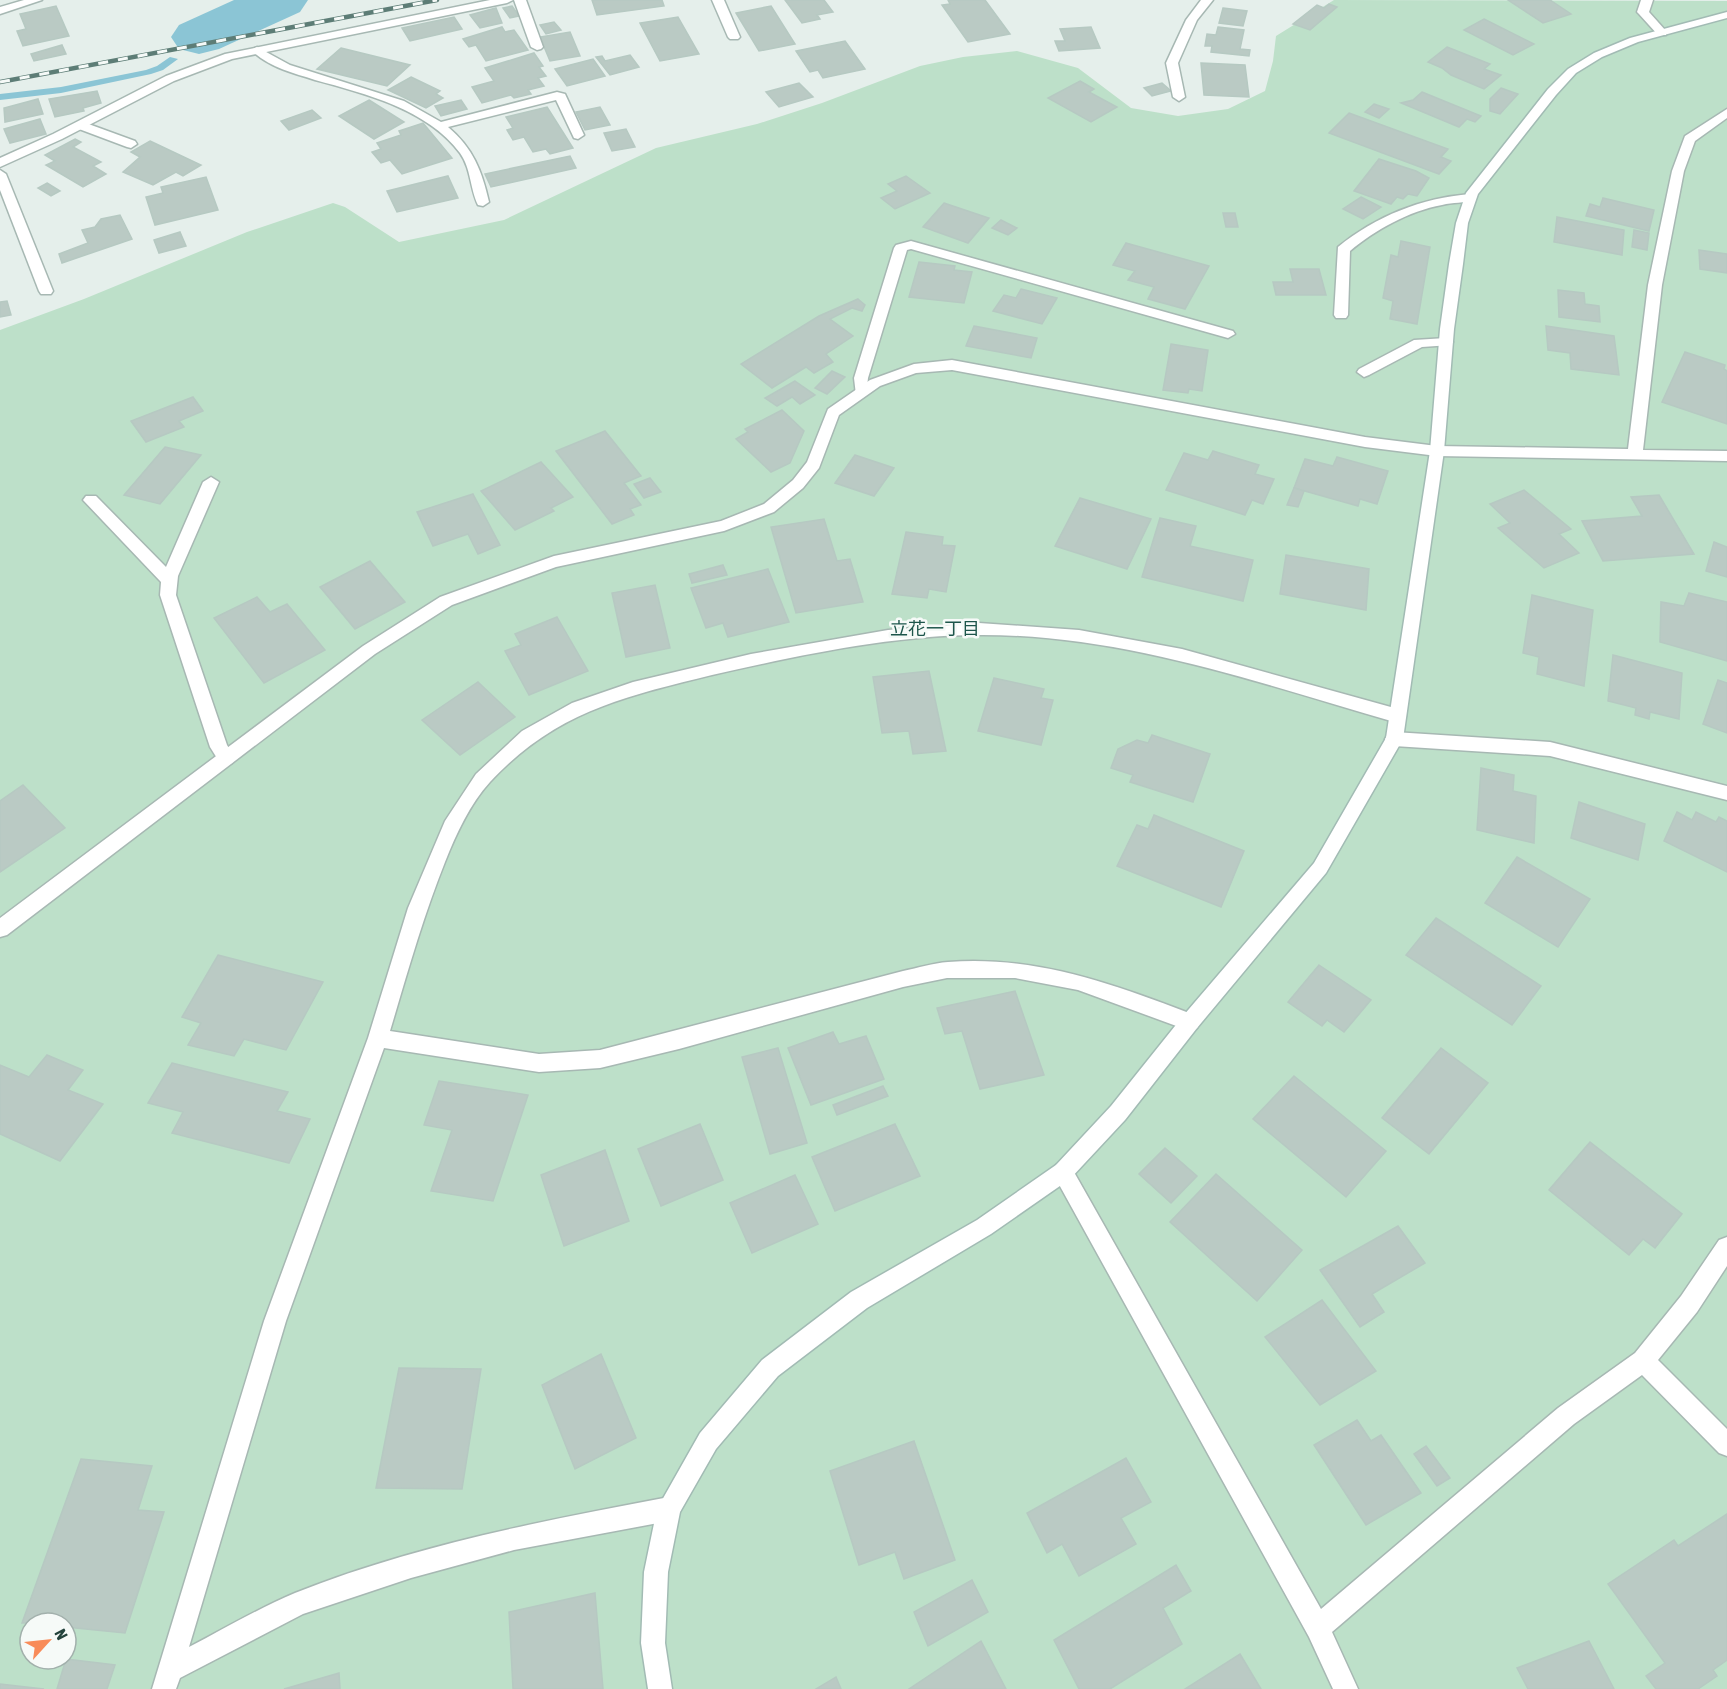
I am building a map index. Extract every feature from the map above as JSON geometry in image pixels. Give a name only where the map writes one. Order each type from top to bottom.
[{"type":"street","points":[[0,11],[36,0]]},
{"type":"street","points":[[0,163],[34,150],[82,126],[177,74],[221,58],[507,0]]},
{"type":"street","points":[[520,0],[537,47]]},
{"type":"street","points":[[718,0],[734,37]]},
{"type":"street","points":[[1179,97],[1172,63],[1192,20],[1207,0]]},
{"type":"street","points":[[1647,0],[1643,12],[1662,33]]},
{"type":"street","points":[[660,1689],[653,1643],[655,1584],[669,1509],[708,1441],[770,1368],[859,1300],[984,1227],[1063,1172],[1118,1113],[1190,1022],[1320,868],[1394,739],[1437,451],[1446,342],[1462,223],[1470,198],[1552,92],[1572,71],[1598,55],[1634,40],[1727,15]]},
{"type":"street","points":[[256,50],[273,64],[376,94],[438,126],[448,133],[467,154],[483,202]]},
{"type":"street","points":[[438,126],[556,96],[561,97],[578,135]]},
{"type":"street","points":[[1635,453],[1655,285],[1678,171],[1689,139],[1727,112]]},
{"type":"street","points":[[82,126],[131,144]]},
{"type":"street","points":[[0,174],[46,291]]},
{"type":"street","points":[[1341,315],[1343,250],[1355,238],[1393,219],[1440,201],[1470,198]]},
{"type":"street","points":[[861,392],[861,378],[901,248],[911,245],[1228,334]]},
{"type":"street","points":[[1364,372],[1419,343],[1446,342]]},
{"type":"street","points":[[0,929],[369,650],[446,601],[554,562],[724,526],[768,508],[798,484],[814,464],[833,412],[875,383],[914,369],[952,365],[1353,440],[1437,451],[1727,456]]},
{"type":"street","points":[[210,482],[170,581],[168,595],[219,747],[226,758]]},
{"type":"street","points":[[91,500],[170,581]]},
{"type":"street","points":[[168,1679],[275,1321],[378,1038],[417,908],[451,826],[482,779],[528,736],[578,708],[633,688],[752,660],[865,640],[979,629],[1079,636],[1182,655],[1398,716]]},
{"type":"street","points":[[1394,739],[1550,749],[1727,793]]},
{"type":"street","points":[[378,1038],[539,1063],[600,1059],[903,979],[947,970],[1015,969],[1078,982],[1131,999],[1190,1022]]},
{"type":"street","points":[[1063,1172],[1318,1628],[1346,1689]]},
{"type":"street","points":[[1318,1628],[1566,1416],[1643,1361],[1689,1304],[1727,1247]]},
{"type":"street","points":[[1643,1361],[1727,1445]]},
{"type":"street","points":[[168,1679],[298,1604],[411,1566],[514,1538],[669,1509]]},
{"type":"green space","points":[[1334,0],[1727,1],[1727,1689],[0,1689],[0,330],[84,299],[247,232],[333,203],[345,207],[399,242],[504,220],[656,148],[757,124],[822,103],[920,66],[963,57],[1017,51],[1078,68],[1131,108],[1178,116],[1228,109],[1265,91],[1273,61],[1276,36]]},
{"type":"building","points":[[592,0],[662,0],[664,6],[597,15]]},
{"type":"building","points":[[785,0],[824,0],[833,12],[817,15],[820,19],[802,23]]},
{"type":"building","points":[[948,0],[985,0],[1010,34],[968,42],[942,5],[950,4]]},
{"type":"building","points":[[1508,0],[1550,0],[1571,14],[1543,23]]},
{"type":"building","points":[[1329,4],[1337,7],[1310,30],[1293,24],[1317,5],[1324,8]]},
{"type":"building","points":[[56,6],[69,36],[23,46],[17,31],[26,29],[20,14]]},
{"type":"building","points":[[512,6],[519,16],[510,18],[503,8]]},
{"type":"building","points":[[771,6],[795,44],[759,51],[736,13]]},
{"type":"building","points":[[496,8],[502,23],[480,28],[470,15]]},
{"type":"building","points":[[1223,8],[1247,11],[1243,26],[1219,23]]},
{"type":"building","points":[[454,17],[462,29],[410,41],[402,28]]},
{"type":"building","points":[[678,17],[699,54],[660,61],[640,23]]},
{"type":"building","points":[[1484,19],[1534,44],[1513,55],[1464,30]]},
{"type":"building","points":[[554,22],[561,30],[546,34],[540,25]]},
{"type":"building","points":[[502,27],[505,32],[514,30],[528,50],[486,61],[476,45],[469,47],[463,39]]},
{"type":"building","points":[[1091,27],[1100,48],[1059,51],[1055,41],[1065,41],[1060,29]]},
{"type":"building","points":[[1218,27],[1244,30],[1240,49],[1250,50],[1249,56],[1211,52],[1212,46],[1205,46],[1207,34],[1216,35]]},
{"type":"building","points":[[570,32],[580,56],[550,61],[540,37]]},
{"type":"building","points":[[845,41],[865,69],[823,78],[818,70],[810,72],[796,51]]},
{"type":"building","points":[[62,45],[66,54],[34,61],[31,54]]},
{"type":"building","points":[[1447,47],[1490,64],[1484,69],[1501,75],[1484,89],[1428,62]]},
{"type":"building","points":[[341,48],[410,65],[387,86],[317,69]]},
{"type":"building","points":[[534,53],[543,66],[539,67],[546,76],[538,78],[544,86],[528,90],[531,94],[514,98],[511,95],[482,103],[472,87],[494,81],[485,68]]},
{"type":"building","points":[[630,55],[639,67],[610,75],[596,57],[602,56],[605,61]]},
{"type":"building","points":[[593,59],[605,76],[567,86],[555,69]]},
{"type":"building","points":[[1201,63],[1245,65],[1249,97],[1204,95]]},
{"type":"building","points":[[411,77],[440,91],[436,94],[443,98],[426,108],[388,90]]},
{"type":"building","points":[[1080,81],[1094,89],[1089,92],[1117,107],[1091,122],[1048,98]]},
{"type":"building","points":[[799,83],[813,97],[779,107],[766,92]]},
{"type":"building","points":[[1162,83],[1171,91],[1152,96],[1144,88]]},
{"type":"building","points":[[1501,88],[1518,94],[1500,114],[1490,111],[1490,99]]},
{"type":"building","points":[[97,91],[101,103],[83,108],[84,111],[55,117],[49,99]]},
{"type":"building","points":[[1422,92],[1481,116],[1475,122],[1467,119],[1459,127],[1401,103],[1413,100]]},
{"type":"building","points":[[38,99],[43,114],[5,122],[4,108]]},
{"type":"building","points":[[369,100],[404,122],[374,139],[339,116]]},
{"type":"building","points":[[461,100],[467,109],[441,116],[435,106]]},
{"type":"building","points":[[1374,104],[1389,109],[1379,118],[1365,112]]},
{"type":"building","points":[[547,107],[573,148],[550,154],[546,149],[533,152],[524,137],[513,140],[507,130],[513,128],[506,117]]},
{"type":"building","points":[[600,107],[610,125],[585,130],[576,112]]},
{"type":"building","points":[[312,110],[321,118],[289,130],[281,121]]},
{"type":"building","points":[[1349,113],[1448,149],[1441,157],[1451,161],[1439,174],[1329,133]]},
{"type":"building","points":[[40,119],[46,134],[10,143],[4,129]]},
{"type":"building","points":[[423,123],[452,158],[402,174],[390,160],[381,163],[372,152],[381,149],[377,143],[401,135],[399,131]]},
{"type":"building","points":[[626,129],[635,147],[612,151],[604,133]]},
{"type":"building","points":[[75,139],[81,142],[73,147],[101,162],[93,166],[106,174],[83,187],[46,165],[55,161],[45,155]]},
{"type":"building","points":[[150,141],[201,165],[183,176],[176,172],[153,185],[123,172],[140,157],[131,152]]},
{"type":"building","points":[[570,156],[576,168],[491,187],[485,174]]},
{"type":"building","points":[[1379,159],[1416,171],[1429,178],[1417,196],[1408,194],[1403,199],[1397,197],[1391,204],[1354,191]]},
{"type":"building","points":[[448,176],[458,198],[397,212],[387,191]]},
{"type":"building","points":[[906,176],[930,193],[895,209],[881,198],[897,191],[888,184]]},
{"type":"building","points":[[206,177],[218,210],[155,225],[146,197],[163,193],[161,187]]},
{"type":"building","points":[[47,183],[60,191],[51,196],[38,188]]},
{"type":"building","points":[[1361,197],[1381,207],[1363,219],[1343,209]]},
{"type":"building","points":[[1603,198],[1654,210],[1649,231],[1586,216],[1590,204],[1600,207]]},
{"type":"building","points":[[944,203],[989,218],[968,243],[923,227]]},
{"type":"building","points":[[1223,213],[1235,213],[1238,227],[1226,227]]},
{"type":"building","points":[[120,215],[132,239],[62,263],[59,254],[88,243],[82,230],[95,227],[101,219]]},
{"type":"building","points":[[1557,217],[1624,230],[1622,255],[1554,242]]},
{"type":"building","points":[[1001,220],[1017,228],[1008,235],[992,228]]},
{"type":"building","points":[[1634,230],[1649,233],[1647,250],[1632,247]]},
{"type":"building","points":[[180,232],[186,246],[159,253],[154,240]]},
{"type":"building","points":[[1401,241],[1430,247],[1417,324],[1390,319],[1393,301],[1383,298],[1391,255],[1398,257]]},
{"type":"building","points":[[1126,243],[1209,266],[1185,309],[1148,299],[1154,287],[1128,280],[1135,271],[1113,265]]},
{"type":"building","points":[[1699,250],[1727,254],[1727,273],[1700,269]]},
{"type":"building","points":[[919,262],[955,266],[954,270],[972,272],[964,303],[909,297]]},
{"type":"building","points":[[1290,269],[1319,269],[1326,295],[1276,295],[1273,282],[1293,282]]},
{"type":"building","points":[[1021,289],[1057,298],[1042,324],[993,311],[1004,295],[1016,298]]},
{"type":"building","points":[[1558,290],[1584,293],[1585,304],[1599,306],[1600,322],[1559,317]]},
{"type":"building","points":[[858,299],[865,305],[862,311],[852,308],[830,319],[853,336],[826,354],[833,362],[814,373],[806,367],[772,388],[741,364],[819,316]]},
{"type":"building","points":[[7,301],[11,315],[0,317],[0,302]]},
{"type":"building","points":[[974,326],[1037,338],[1031,358],[966,346]]},
{"type":"building","points":[[1546,326],[1614,336],[1619,375],[1571,369],[1570,353],[1548,350]]},
{"type":"building","points":[[1171,344],[1208,350],[1202,391],[1189,389],[1188,393],[1163,390]]},
{"type":"building","points":[[1685,352],[1725,365],[1727,424],[1662,402]]},
{"type":"building","points":[[832,371],[845,377],[827,394],[815,388]]},
{"type":"building","points":[[795,381],[815,395],[800,404],[792,397],[777,406],[765,398]]},
{"type":"building","points":[[193,397],[203,411],[179,421],[184,427],[146,442],[131,421]]},
{"type":"building","points":[[782,410],[804,431],[790,463],[771,472],[736,439],[748,432],[745,429]]},
{"type":"building","points":[[605,431],[641,476],[624,483],[641,505],[630,509],[634,515],[612,524],[556,451]]},
{"type":"building","points":[[165,447],[201,455],[160,504],[124,495]]},
{"type":"building","points":[[1213,451],[1259,465],[1255,474],[1274,479],[1263,504],[1252,500],[1245,515],[1166,490],[1184,453],[1208,460]]},
{"type":"building","points":[[855,455],[894,468],[874,496],[835,483]]},
{"type":"building","points":[[1337,457],[1388,471],[1377,504],[1360,499],[1358,506],[1294,488],[1305,459],[1333,466]]},
{"type":"building","points":[[541,462],[573,497],[551,508],[554,511],[515,530],[481,491]]},
{"type":"building","points":[[650,478],[661,492],[644,498],[634,484]]},
{"type":"building","points":[[1294,488],[1304,491],[1298,507],[1287,505]]},
{"type":"building","points":[[1524,490],[1571,529],[1559,534],[1579,553],[1544,568],[1498,528],[1510,523],[1490,504]]},
{"type":"building","points":[[473,494],[500,545],[478,554],[468,534],[433,546],[417,512]]},
{"type":"building","points":[[1659,495],[1694,554],[1603,561],[1582,521],[1642,516],[1631,497]]},
{"type":"building","points":[[1080,498],[1151,519],[1127,569],[1055,546]]},
{"type":"building","points":[[1160,518],[1196,526],[1190,546],[1253,560],[1243,601],[1142,577]]},
{"type":"building","points":[[824,519],[837,561],[850,559],[863,602],[796,613],[771,527]]},
{"type":"building","points":[[906,532],[943,537],[942,545],[955,546],[946,592],[929,589],[927,598],[892,594]]},
{"type":"building","points":[[1714,542],[1727,547],[1727,577],[1706,571]]},
{"type":"building","points":[[1286,555],[1369,569],[1366,610],[1280,594]]},
{"type":"building","points":[[370,561],[405,602],[355,629],[320,587]]},
{"type":"building","points":[[723,565],[727,575],[692,583],[689,574]]},
{"type":"building","points":[[768,569],[789,622],[728,637],[723,623],[706,628],[691,588]]},
{"type":"building","points":[[655,585],[670,648],[626,657],[612,593]]},
{"type":"building","points":[[1689,593],[1727,602],[1727,661],[1660,642],[1661,602],[1684,606]]},
{"type":"building","points":[[1532,595],[1593,610],[1584,686],[1537,674],[1539,657],[1523,653]]},
{"type":"building","points":[[257,597],[270,612],[287,604],[325,650],[264,683],[214,618]]},
{"type":"building","points":[[557,617],[588,671],[529,695],[505,651],[521,645],[515,634]]},
{"type":"building","points":[[1613,655],[1682,673],[1679,719],[1650,712],[1649,719],[1635,715],[1636,708],[1608,701]]},
{"type":"building","points":[[929,671],[946,751],[913,754],[909,731],[882,733],[873,677]]},
{"type":"building","points":[[994,678],[1044,689],[1041,698],[1053,700],[1041,745],[978,731]]},
{"type":"building","points":[[1718,680],[1727,683],[1727,733],[1703,724]]},
{"type":"building","points":[[478,682],[515,717],[460,755],[422,720]]},
{"type":"building","points":[[1152,735],[1210,754],[1193,802],[1130,782],[1133,775],[1111,768],[1118,749],[1137,740],[1148,743]]},
{"type":"building","points":[[1481,768],[1514,775],[1513,791],[1536,796],[1534,843],[1477,830]]},
{"type":"building","points":[[23,785],[65,828],[0,872],[0,801]]},
{"type":"building","points":[[1579,802],[1645,824],[1638,860],[1571,838]]},
{"type":"building","points":[[1677,812],[1692,820],[1696,812],[1716,822],[1719,817],[1727,821],[1727,872],[1664,841]]},
{"type":"building","points":[[1154,815],[1244,851],[1221,907],[1117,866],[1137,825],[1148,829]]},
{"type":"building","points":[[1517,857],[1590,899],[1558,947],[1485,903]]},
{"type":"building","points":[[1436,918],[1541,986],[1512,1025],[1406,955]]},
{"type":"building","points":[[218,955],[323,982],[286,1050],[244,1039],[234,1056],[188,1045],[201,1023],[182,1017]]},
{"type":"building","points":[[1319,965],[1371,1000],[1344,1032],[1327,1020],[1322,1026],[1288,1002]]},
{"type":"building","points":[[1015,991],[1044,1075],[980,1089],[962,1031],[945,1034],[937,1008]]},
{"type":"building","points":[[833,1032],[839,1044],[866,1036],[884,1079],[811,1105],[788,1048]]},
{"type":"building","points":[[778,1048],[807,1143],[770,1154],[742,1057]]},
{"type":"building","points":[[1441,1048],[1488,1083],[1429,1154],[1382,1118]]},
{"type":"building","points":[[47,1055],[83,1070],[68,1090],[103,1104],[60,1161],[0,1134],[0,1065],[29,1077]]},
{"type":"building","points":[[172,1063],[288,1092],[277,1111],[310,1119],[289,1163],[172,1133],[183,1112],[148,1103]]},
{"type":"building","points":[[1294,1076],[1386,1151],[1346,1197],[1253,1119]]},
{"type":"building","points":[[439,1081],[528,1095],[493,1201],[431,1191],[452,1130],[424,1125]]},
{"type":"building","points":[[883,1086],[888,1096],[837,1115],[833,1105]]},
{"type":"building","points":[[700,1124],[723,1180],[661,1206],[638,1149]]},
{"type":"building","points":[[895,1124],[920,1176],[835,1211],[812,1157]]},
{"type":"building","points":[[1590,1142],[1682,1214],[1655,1248],[1643,1239],[1629,1255],[1549,1190]]},
{"type":"building","points":[[1165,1148],[1197,1176],[1171,1203],[1139,1174]]},
{"type":"building","points":[[605,1150],[629,1221],[564,1246],[541,1175]]},
{"type":"building","points":[[1216,1174],[1302,1250],[1257,1301],[1170,1222]]},
{"type":"building","points":[[795,1175],[818,1224],[752,1253],[730,1203]]},
{"type":"building","points":[[1398,1226],[1425,1263],[1372,1294],[1384,1312],[1360,1327],[1320,1270]]},
{"type":"building","points":[[1322,1300],[1376,1371],[1320,1405],[1265,1337]]},
{"type":"building","points":[[601,1354],[636,1438],[575,1469],[542,1385]]},
{"type":"building","points":[[399,1368],[481,1369],[462,1489],[376,1488]]},
{"type":"building","points":[[1357,1420],[1371,1441],[1381,1435],[1421,1493],[1366,1525],[1314,1445]]},
{"type":"building","points":[[914,1441],[955,1560],[904,1579],[895,1552],[859,1565],[830,1471]]},
{"type":"building","points":[[1426,1446],[1450,1478],[1437,1486],[1414,1454]]},
{"type":"building","points":[[1126,1458],[1151,1502],[1121,1518],[1136,1544],[1079,1576],[1062,1544],[1047,1553],[1027,1513]]},
{"type":"building","points":[[81,1459],[152,1466],[138,1510],[164,1512],[125,1633],[78,1628],[78,1611],[26,1611]]},
{"type":"building","points":[[1727,1514],[1727,1660],[1713,1670],[1717,1676],[1698,1689],[1656,1689],[1646,1676],[1665,1663],[1608,1584],[1674,1540],[1678,1546]]},
{"type":"building","points":[[1176,1565],[1191,1591],[1163,1608],[1182,1644],[1110,1689],[1079,1689],[1054,1640]]},
{"type":"building","points":[[972,1580],[988,1612],[928,1646],[914,1612]]},
{"type":"building","points":[[595,1593],[603,1689],[513,1689],[509,1612]]},
{"type":"building","points":[[981,1641],[1006,1689],[909,1689]]},
{"type":"building","points":[[1589,1641],[1614,1689],[1528,1689],[1517,1668]]},
{"type":"building","points":[[1240,1654],[1261,1689],[1185,1689]]},
{"type":"building","points":[[78,1660],[115,1665],[107,1689],[57,1689],[62,1671],[78,1671]]},
{"type":"building","points":[[339,1673],[340,1689],[284,1689]]},
{"type":"building","points":[[836,1677],[841,1689],[816,1689]]},
{"type":"building","points":[[0,1684],[44,1689],[0,1689]]},
{"type":"waterway","points":[[199,37],[280,0]]},
{"type":"waterway","points":[[0,97],[61,90],[148,72],[160,68],[173,59]]},
{"type":"railway","points":[[0,82],[437,0]]},
{"type":"district","name":"立花一丁目","points":[[935,629]]}]
